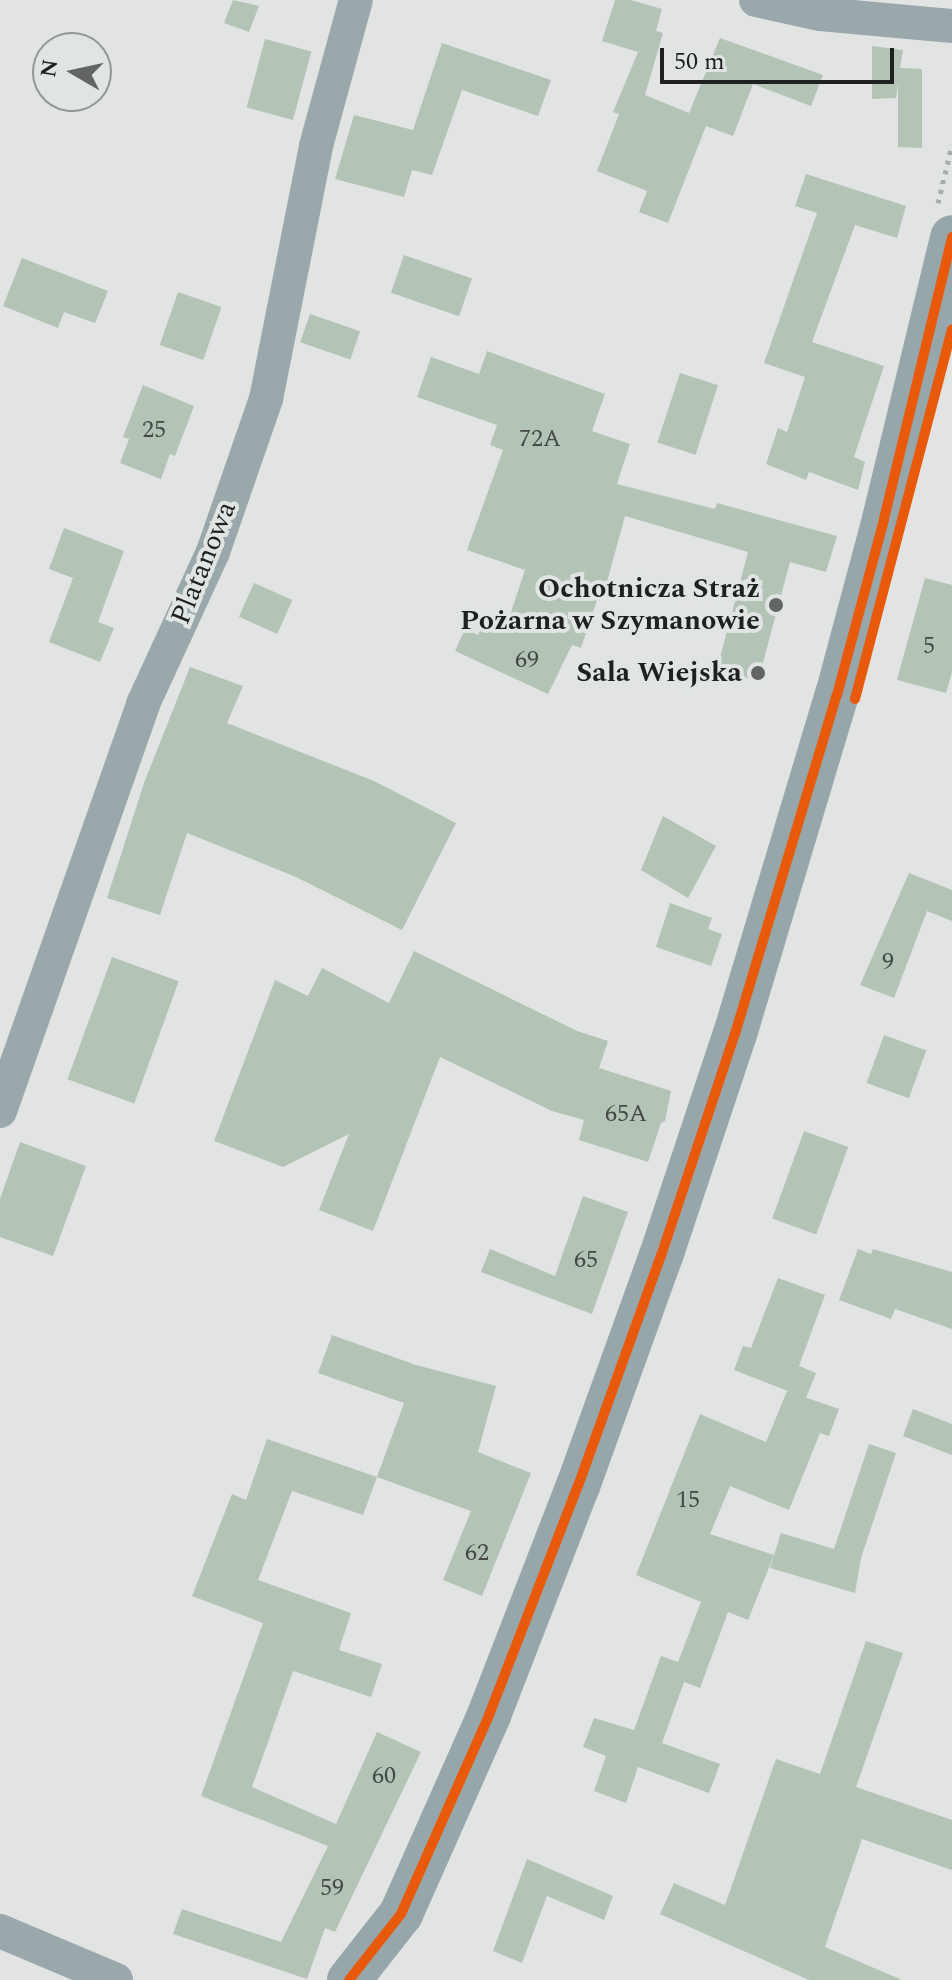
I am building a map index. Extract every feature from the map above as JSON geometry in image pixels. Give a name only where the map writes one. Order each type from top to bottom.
[{"type":"street","name":"Platanowa","points":[[0,1111],[143,704],[213,552],[266,399],[316,146],[356,0]]},
{"type":"street","points":[[756,0],[820,14],[952,26]]},
{"type":"street","points":[[351,1979],[401,1914],[489,1715],[578,1486],[661,1256],[735,1034],[837,695],[884,519],[952,237]]},
{"type":"street","points":[[0,1931],[116,1980]]},
{"type":"building","points":[[233,0],[259,6],[249,32],[224,23]]},
{"type":"building","points":[[615,0],[631,0],[662,9],[656,31],[663,33],[645,95],[689,113],[720,38],[823,75],[811,106],[753,84],[733,136],[706,126],[668,223],[639,212],[647,191],[597,171],[619,114],[613,112],[638,52],[602,41]]},
{"type":"building","points":[[265,39],[311,51],[293,120],[247,108]]},
{"type":"building","points":[[442,43],[551,80],[538,116],[462,90],[432,175],[412,170],[404,197],[335,179],[354,115],[413,130]]},
{"type":"building","points":[[872,46],[903,50],[900,68],[922,69],[922,148],[898,147],[898,83],[896,98],[872,99]]},
{"type":"building","points":[[806,174],[906,206],[897,238],[855,225],[812,342],[884,366],[854,457],[865,462],[858,490],[809,472],[806,480],[766,464],[778,428],[787,432],[805,377],[764,363],[817,213],[795,206]]},
{"type":"building","points":[[404,255],[472,278],[459,316],[391,293]]},
{"type":"building","points":[[22,258],[108,291],[95,323],[64,312],[58,328],[3,306]]},
{"type":"building","points":[[178,292],[221,307],[203,360],[160,345]]},
{"type":"building","points":[[310,314],[360,331],[350,360],[300,342]]},
{"type":"building","points":[[487,351],[605,394],[592,431],[630,444],[617,484],[715,509],[717,503],[837,536],[826,572],[790,562],[758,681],[717,669],[748,552],[625,516],[602,600],[597,600],[581,648],[572,645],[548,694],[455,651],[465,629],[478,635],[488,615],[507,624],[525,570],[467,550],[503,450],[490,445],[497,425],[417,397],[431,357],[479,374]]},
{"type":"building","points":[[680,373],[718,385],[695,455],[657,442]]},
{"type":"building","points":[[143,385],[194,406],[175,456],[170,454],[161,479],[120,463],[129,439],[123,437]]},
{"type":"building","points":[[64,528],[124,551],[98,622],[114,628],[100,662],[49,642],[73,578],[49,569]]},
{"type":"building","points":[[925,578],[952,585],[952,672],[946,693],[897,680]]},
{"type":"building","points":[[254,583],[292,600],[277,634],[239,617]]},
{"type":"building","points":[[190,667],[243,686],[227,723],[374,781],[456,823],[402,930],[296,877],[187,833],[160,915],[107,898],[144,783]]},
{"type":"building","points":[[663,816],[716,846],[688,898],[641,870]]},
{"type":"building","points":[[909,873],[952,890],[952,921],[927,911],[894,998],[860,985]]},
{"type":"building","points":[[670,903],[712,918],[708,929],[722,934],[711,966],[656,947]]},
{"type":"building","points":[[414,951],[577,1031],[608,1041],[599,1068],[671,1091],[665,1121],[661,1123],[648,1162],[579,1140],[584,1120],[552,1111],[440,1057],[373,1231],[319,1210],[349,1134],[283,1167],[214,1141],[275,980],[308,996],[322,968],[389,1003]]},
{"type":"building","points":[[112,957],[179,981],[134,1103],[68,1079]]},
{"type":"building","points":[[884,1035],[926,1050],[909,1098],[867,1083]]},
{"type":"building","points":[[804,1131],[848,1147],[816,1234],[772,1218]]},
{"type":"building","points":[[20,1142],[86,1166],[53,1256],[0,1237],[0,1199]]},
{"type":"building","points":[[583,1196],[628,1212],[592,1314],[481,1272],[490,1249],[555,1276]]},
{"type":"building","points":[[858,1249],[871,1254],[873,1249],[952,1272],[952,1329],[895,1309],[891,1319],[839,1300]]},
{"type":"building","points":[[778,1278],[825,1295],[799,1366],[816,1373],[806,1398],[734,1370],[743,1346],[751,1348]]},
{"type":"building","points":[[332,1335],[416,1365],[496,1386],[478,1452],[531,1473],[482,1596],[443,1580],[471,1511],[377,1477],[404,1403],[318,1373]]},
{"type":"building","points":[[787,1391],[839,1409],[829,1436],[820,1433],[789,1510],[730,1486],[710,1534],[774,1555],[748,1620],[728,1612],[700,1688],[684,1682],[662,1743],[720,1764],[709,1793],[638,1767],[626,1803],[594,1791],[606,1756],[583,1747],[594,1718],[634,1730],[661,1656],[678,1662],[701,1602],[636,1575],[700,1414],[766,1442]]},
{"type":"building","points":[[913,1409],[952,1424],[952,1455],[903,1436]]},
{"type":"building","points":[[267,1439],[377,1477],[363,1515],[292,1491],[258,1580],[351,1613],[339,1650],[382,1664],[371,1697],[293,1671],[252,1787],[336,1824],[377,1732],[421,1752],[335,1932],[325,1928],[307,1979],[173,1934],[182,1909],[281,1942],[328,1846],[201,1796],[263,1623],[192,1596],[232,1494],[246,1500]]},
{"type":"building","points":[[869,1444],[896,1453],[861,1558],[855,1593],[770,1568],[781,1533],[834,1549]]},
{"type":"building","points":[[866,1641],[903,1653],[856,1787],[952,1820],[952,1870],[862,1839],[825,1947],[902,1980],[809,1980],[660,1914],[674,1883],[725,1905],[776,1759],[820,1774]]},
{"type":"building","points":[[527,1859],[613,1896],[604,1920],[547,1896],[522,1963],[493,1951]]},
{"type":"cycle path","points":[[349,1980],[401,1914],[489,1715],[578,1486],[661,1256],[735,1034],[837,695],[884,519],[952,237]]},
{"type":"cycle path","points":[[855,699],[952,330]]},
{"type":"place","name":"Ochotnicza Straż Pożarna w Szymanowie","points":[[776,605]]},
{"type":"place","name":"Sala Wiejska","points":[[758,673]]}]
